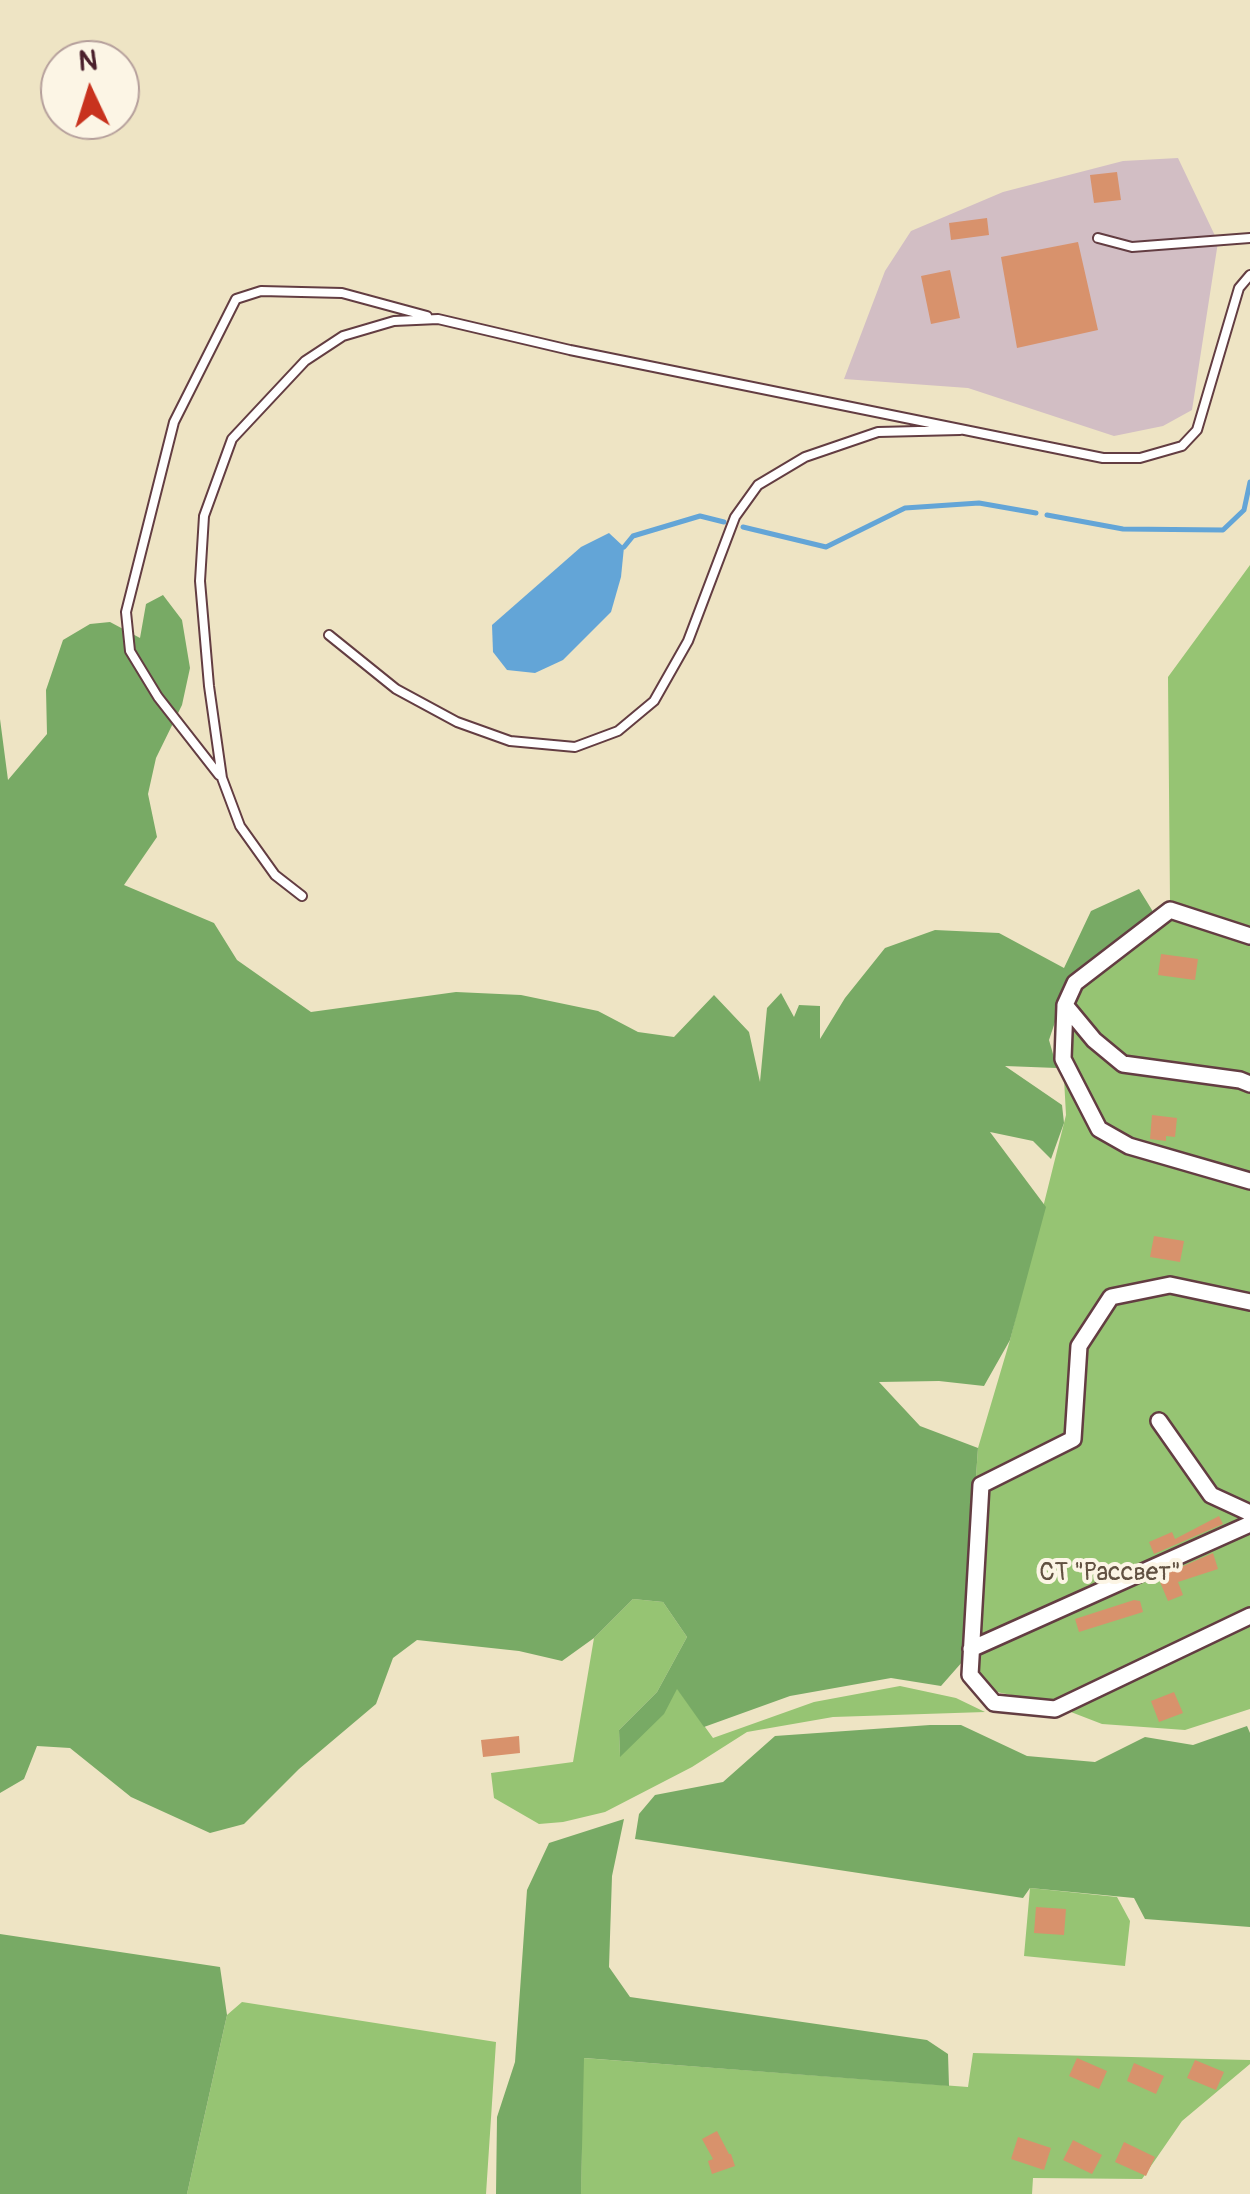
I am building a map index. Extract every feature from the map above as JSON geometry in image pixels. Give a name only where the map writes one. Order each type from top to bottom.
[{"type":"street","points":[[1250,936],[1170,910],[1075,983],[1065,1005],[1062,1059],[1099,1129],[1129,1146],[1250,1182]]},
{"type":"street","points":[[1065,1005],[1094,1040],[1123,1064],[1250,1084]]},
{"type":"street","points":[[1250,1302],[1170,1286],[1111,1298],[1078,1346],[1073,1439],[981,1485],[970,1675],[994,1704],[1054,1709],[1250,1616]]},
{"type":"street","points":[[1159,1421],[1211,1494],[1250,1514]]},
{"type":"street","points":[[971,1649],[1250,1524]]},
{"type":"lane","points":[[1098,238],[1132,247],[1250,238]]},
{"type":"lane","points":[[222,778],[158,696],[130,651],[126,612],[174,422],[236,298],[261,291],[342,293],[570,350],[1103,458],[1140,458],[1182,446],[1198,430],[1239,288],[1250,276]]},
{"type":"lane","points":[[302,896],[275,875],[240,826],[222,778],[200,581],[204,516],[232,439],[306,361],[343,336],[394,321],[438,319]]},
{"type":"lane","points":[[329,635],[396,689],[458,722],[510,741],[574,747],[618,731],[654,701],[688,642],[735,517],[758,485],[805,458],[878,432],[974,430]]},
{"type":"shaded area","points":[[1178,158],[1218,242],[1192,410],[1163,426],[1114,436],[968,388],[844,379],[885,271],[911,231],[1003,192],[1123,161]]},
{"type":"green space","name":"СТ \"Рассвет\"","points":[[1250,565],[1250,1709],[1185,1730],[1102,1724],[1045,1702],[987,1690],[963,1661],[978,1448],[1010,1340],[1066,1115],[1060,1006],[1102,939],[1170,902],[1168,677]]},
{"type":"green space","points":[[163,595],[182,620],[190,668],[182,705],[156,758],[148,794],[157,837],[124,885],[214,923],[237,960],[311,1012],[456,992],[521,995],[598,1011],[638,1032],[674,1037],[714,995],[749,1032],[760,1082],[767,1008],[781,993],[794,1017],[799,1005],[820,1006],[820,1039],[845,998],[885,948],[935,930],[999,933],[1064,968],[1091,911],[1139,889],[1160,923],[1068,983],[1049,1040],[1057,1068],[1005,1066],[1062,1105],[1064,1123],[1051,1159],[1033,1141],[990,1132],[1046,1207],[1010,1340],[984,1386],[939,1381],[879,1382],[920,1426],[978,1448],[963,1661],[941,1686],[891,1678],[790,1696],[704,1727],[677,1689],[664,1714],[620,1757],[619,1730],[657,1692],[687,1637],[663,1602],[633,1599],[594,1638],[562,1661],[519,1651],[417,1640],[393,1658],[376,1704],[299,1769],[244,1824],[210,1833],[131,1797],[70,1748],[37,1746],[24,1779],[0,1793],[0,719],[8,780],[47,734],[46,690],[63,640],[90,624],[110,622],[140,638],[146,604]]},
{"type":"green space","points":[[633,1599],[663,1602],[687,1637],[657,1692],[619,1730],[620,1756],[677,1688],[713,1738],[814,1702],[900,1686],[956,1698],[985,1712],[833,1717],[747,1732],[692,1767],[605,1812],[539,1824],[494,1798],[491,1773],[573,1762],[594,1638]]},
{"type":"green space","points":[[961,1725],[1027,1756],[1095,1762],[1145,1737],[1193,1745],[1247,1726],[1250,1927],[1145,1919],[1134,1898],[1030,1888],[1023,1898],[635,1839],[639,1814],[655,1795],[723,1782],[775,1736]]},
{"type":"green space","points":[[624,1819],[612,1876],[609,1967],[630,1997],[927,2040],[948,2054],[949,2086],[584,2058],[581,2194],[496,2194],[497,2117],[515,2062],[527,1890],[549,1843]]},
{"type":"green space","points":[[1030,1888],[1117,1897],[1130,1921],[1125,1966],[1024,1956]]},
{"type":"green space","points":[[0,1934],[220,1967],[227,2015],[187,2194],[0,2194]]},
{"type":"green space","points":[[242,2002],[496,2042],[486,2194],[187,2194],[227,2015]]},
{"type":"green space","points":[[973,2053],[1250,2060],[1250,2064],[1182,2121],[1142,2179],[1033,2178],[1032,2194],[581,2194],[583,2058],[968,2087]]},
{"type":"water","points":[[609,533],[624,547],[611,612],[563,660],[535,673],[507,670],[493,652],[492,625],[581,547]]},
{"type":"building","points":[[1117,172],[1121,200],[1094,203],[1090,175]]},
{"type":"building","points":[[987,218],[989,235],[951,240],[949,223]]},
{"type":"building","points":[[1078,242],[1098,330],[1017,348],[1001,257]]},
{"type":"building","points":[[950,270],[960,318],[931,324],[921,276]]},
{"type":"building","points":[[1161,954],[1198,959],[1195,980],[1158,975]]},
{"type":"building","points":[[1152,1115],[1177,1118],[1175,1137],[1166,1136],[1166,1141],[1150,1139]]},
{"type":"building","points":[[1154,1236],[1184,1241],[1180,1262],[1150,1257]]},
{"type":"building","points":[[1219,1516],[1223,1524],[1154,1554],[1149,1542],[1172,1532],[1175,1539]]},
{"type":"building","points":[[1213,1553],[1218,1569],[1178,1582],[1183,1595],[1168,1601],[1160,1582],[1165,1580],[1163,1575]]},
{"type":"building","points":[[1140,1601],[1143,1612],[1079,1632],[1075,1619]]},
{"type":"building","points":[[1174,1692],[1183,1713],[1159,1722],[1151,1701]]},
{"type":"building","points":[[519,1736],[520,1753],[483,1757],[481,1740]]},
{"type":"building","points":[[1036,1907],[1066,1909],[1064,1935],[1034,1933]]},
{"type":"building","points":[[1077,2058],[1107,2071],[1099,2089],[1069,2076]]},
{"type":"building","points":[[1195,2060],[1224,2072],[1216,2090],[1187,2078]]},
{"type":"building","points":[[1134,2063],[1164,2076],[1156,2094],[1127,2081]]},
{"type":"building","points":[[717,2131],[735,2166],[712,2174],[708,2161],[713,2159],[702,2139]]},
{"type":"building","points":[[1018,2137],[1051,2148],[1044,2170],[1011,2159]]},
{"type":"building","points":[[1073,2140],[1102,2155],[1092,2174],[1063,2160]]},
{"type":"building","points":[[1124,2142],[1155,2157],[1146,2176],[1115,2162]]},
{"type":"waterway","points":[[1047,515],[1123,529],[1223,530],[1244,510],[1250,482]]},
{"type":"waterway","points":[[743,527],[826,547],[905,508],[979,503],[1036,513]]},
{"type":"waterway","points":[[624,547],[633,536],[700,516],[724,522]]}]
